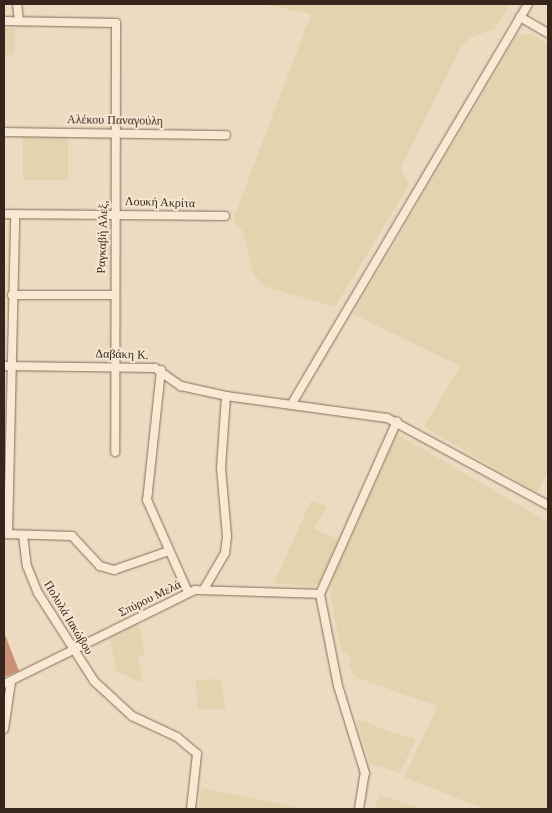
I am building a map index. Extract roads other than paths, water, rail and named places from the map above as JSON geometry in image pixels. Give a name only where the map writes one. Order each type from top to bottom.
[{"type":"street","points":[[4,21],[19,21],[17,4]]},
{"type":"street","points":[[291,405],[528,4]]},
{"type":"street","points":[[520,17],[548,33]]},
{"type":"street","name":"Ραγκαβή Αλεξ,","points":[[19,21],[116,23],[118,132],[113,295],[115,452]]},
{"type":"street","name":"Αλέκου Παναγούλη","points":[[4,132],[118,132],[226,135]]},
{"type":"street","name":"Λουκή Ακρίτα","points":[[4,214],[115,213],[225,216]]},
{"type":"street","points":[[15,214],[7,366],[6,534],[72,536],[100,566],[114,570],[169,551]]},
{"type":"street","points":[[12,295],[113,295]]},
{"type":"street","name":"Δαβάκη Κ.","points":[[7,366],[113,365],[161,370],[181,386],[226,396],[398,421]]},
{"type":"street","points":[[161,370],[147,500],[188,592]]},
{"type":"street","points":[[204,589],[225,553],[227,536],[222,468],[226,396]]},
{"type":"street","points":[[359,809],[365,773],[338,686],[320,594],[398,421],[548,505]]},
{"type":"street","name":"Πολυλά Ιακώβου","points":[[23,535],[33,581],[73,651],[94,681],[132,716],[194,749],[199,762],[191,809]]},
{"type":"street","name":"Σπύρου Μελά","points":[[7,683],[188,592],[204,589],[320,594]]},
{"type":"street","points":[[4,729],[7,683]]}]
